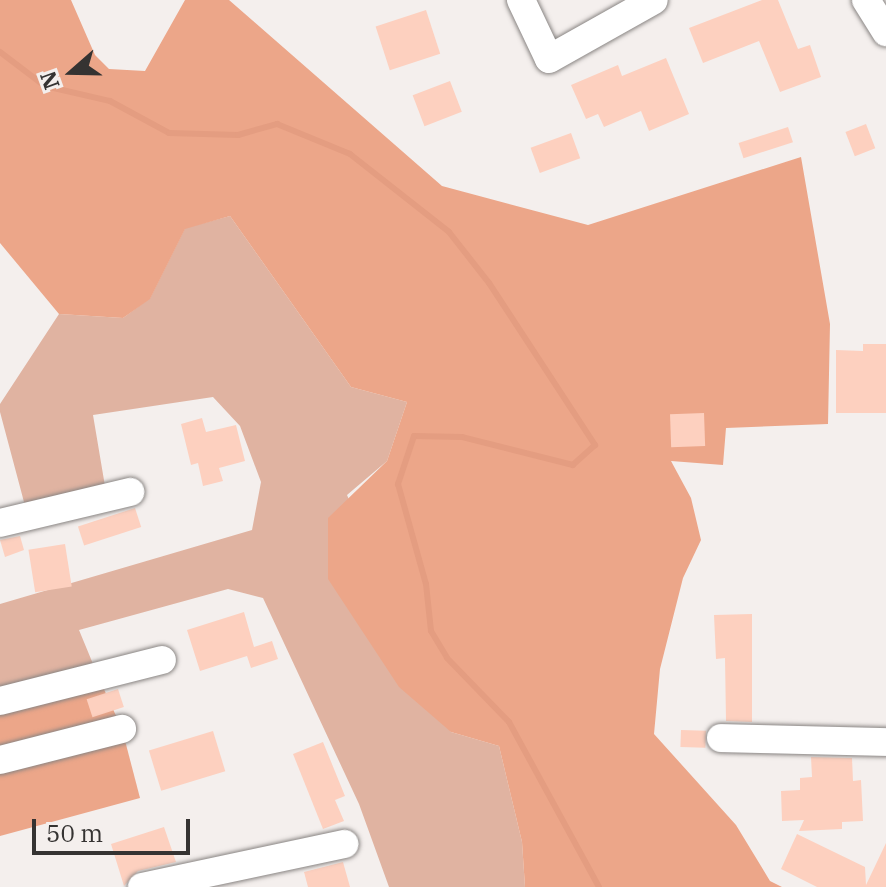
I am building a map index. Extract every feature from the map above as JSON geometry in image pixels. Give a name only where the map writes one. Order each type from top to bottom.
[{"type":"street","points":[[521,0],[549,59],[654,0]]},
{"type":"street","points":[[866,0],[886,32]]},
{"type":"street","points":[[0,523],[130,492]]},
{"type":"street","points":[[0,701],[162,660]]},
{"type":"street","points":[[0,760],[122,729]]},
{"type":"street","points":[[721,738],[886,742]]},
{"type":"street","points":[[142,887],[344,844]]},
{"type":"shaded area","points":[[0,0],[71,0],[95,55],[109,69],[145,71],[185,0],[229,0],[442,186],[588,225],[801,157],[830,324],[828,424],[726,428],[723,465],[671,461],[691,498],[701,540],[683,578],[660,669],[654,734],[736,825],[770,881],[782,887],[525,887],[522,842],[499,746],[451,732],[399,687],[328,579],[328,518],[387,461],[407,402],[351,387],[230,216],[185,229],[150,299],[123,318],[59,314],[0,243]]},
{"type":"shaded area","points":[[230,216],[351,387],[407,402],[387,461],[347,495],[451,732],[499,746],[522,842],[525,887],[389,887],[359,804],[263,598],[228,589],[79,630],[98,676],[0,701],[0,604],[252,530],[261,482],[240,426],[213,397],[93,415],[107,498],[28,517],[0,412],[0,404],[59,314],[123,318],[150,298],[185,228]]},
{"type":"shaded area","points":[[98,676],[122,729],[140,798],[0,836],[0,701]]},
{"type":"building","points":[[762,0],[778,0],[798,49],[810,45],[821,77],[780,92],[759,41],[703,63],[689,28]]},
{"type":"building","points":[[426,10],[440,54],[390,70],[376,26]]},
{"type":"building","points":[[666,58],[689,114],[649,131],[641,111],[604,127],[598,114],[586,119],[571,85],[618,65],[622,76]]},
{"type":"building","points":[[450,81],[462,112],[424,126],[413,95]]},
{"type":"building","points":[[866,124],[875,148],[855,156],[845,132]]},
{"type":"building","points":[[788,127],[793,142],[743,158],[739,143]]},
{"type":"building","points":[[571,133],[580,158],[540,173],[531,148]]},
{"type":"building","points":[[863,344],[886,344],[886,413],[836,413],[836,350],[863,351]]},
{"type":"building","points":[[704,413],[705,446],[671,447],[670,414]]},
{"type":"building","points":[[202,418],[206,432],[236,425],[245,461],[219,468],[223,481],[203,486],[198,463],[191,465],[181,424]]},
{"type":"building","points":[[135,508],[141,527],[84,546],[78,527]]},
{"type":"building","points":[[20,536],[24,550],[5,557],[0,540]]},
{"type":"building","points":[[65,544],[72,586],[35,592],[28,550]]},
{"type":"building","points":[[244,612],[254,647],[272,641],[278,659],[251,668],[247,656],[200,671],[187,630]]},
{"type":"building","points":[[752,614],[752,722],[726,721],[725,658],[716,659],[714,615]]},
{"type":"building","points":[[118,689],[124,707],[92,717],[87,699]]},
{"type":"building","points":[[681,730],[706,731],[705,748],[680,747]]},
{"type":"building","points":[[213,731],[225,771],[161,791],[149,751]]},
{"type":"building","points":[[323,742],[345,796],[335,800],[344,821],[323,829],[293,754]]},
{"type":"building","points":[[811,757],[852,758],[853,781],[861,780],[863,821],[842,822],[842,829],[799,831],[804,820],[782,821],[781,791],[800,790],[800,778],[812,777]]},
{"type":"building","points":[[164,827],[176,862],[138,871],[124,886],[111,844]]},
{"type":"building","points":[[797,834],[865,867],[866,885],[886,843],[886,887],[817,887],[781,869]]},
{"type":"building","points":[[343,862],[350,887],[308,887],[304,872]]},
{"type":"waterway","points":[[0,52],[45,86],[110,101],[169,133],[238,135],[277,124],[350,154],[449,232],[489,283],[595,445],[573,465],[462,437],[414,436],[398,484],[426,584],[431,631],[447,658],[509,722],[599,887]]}]
